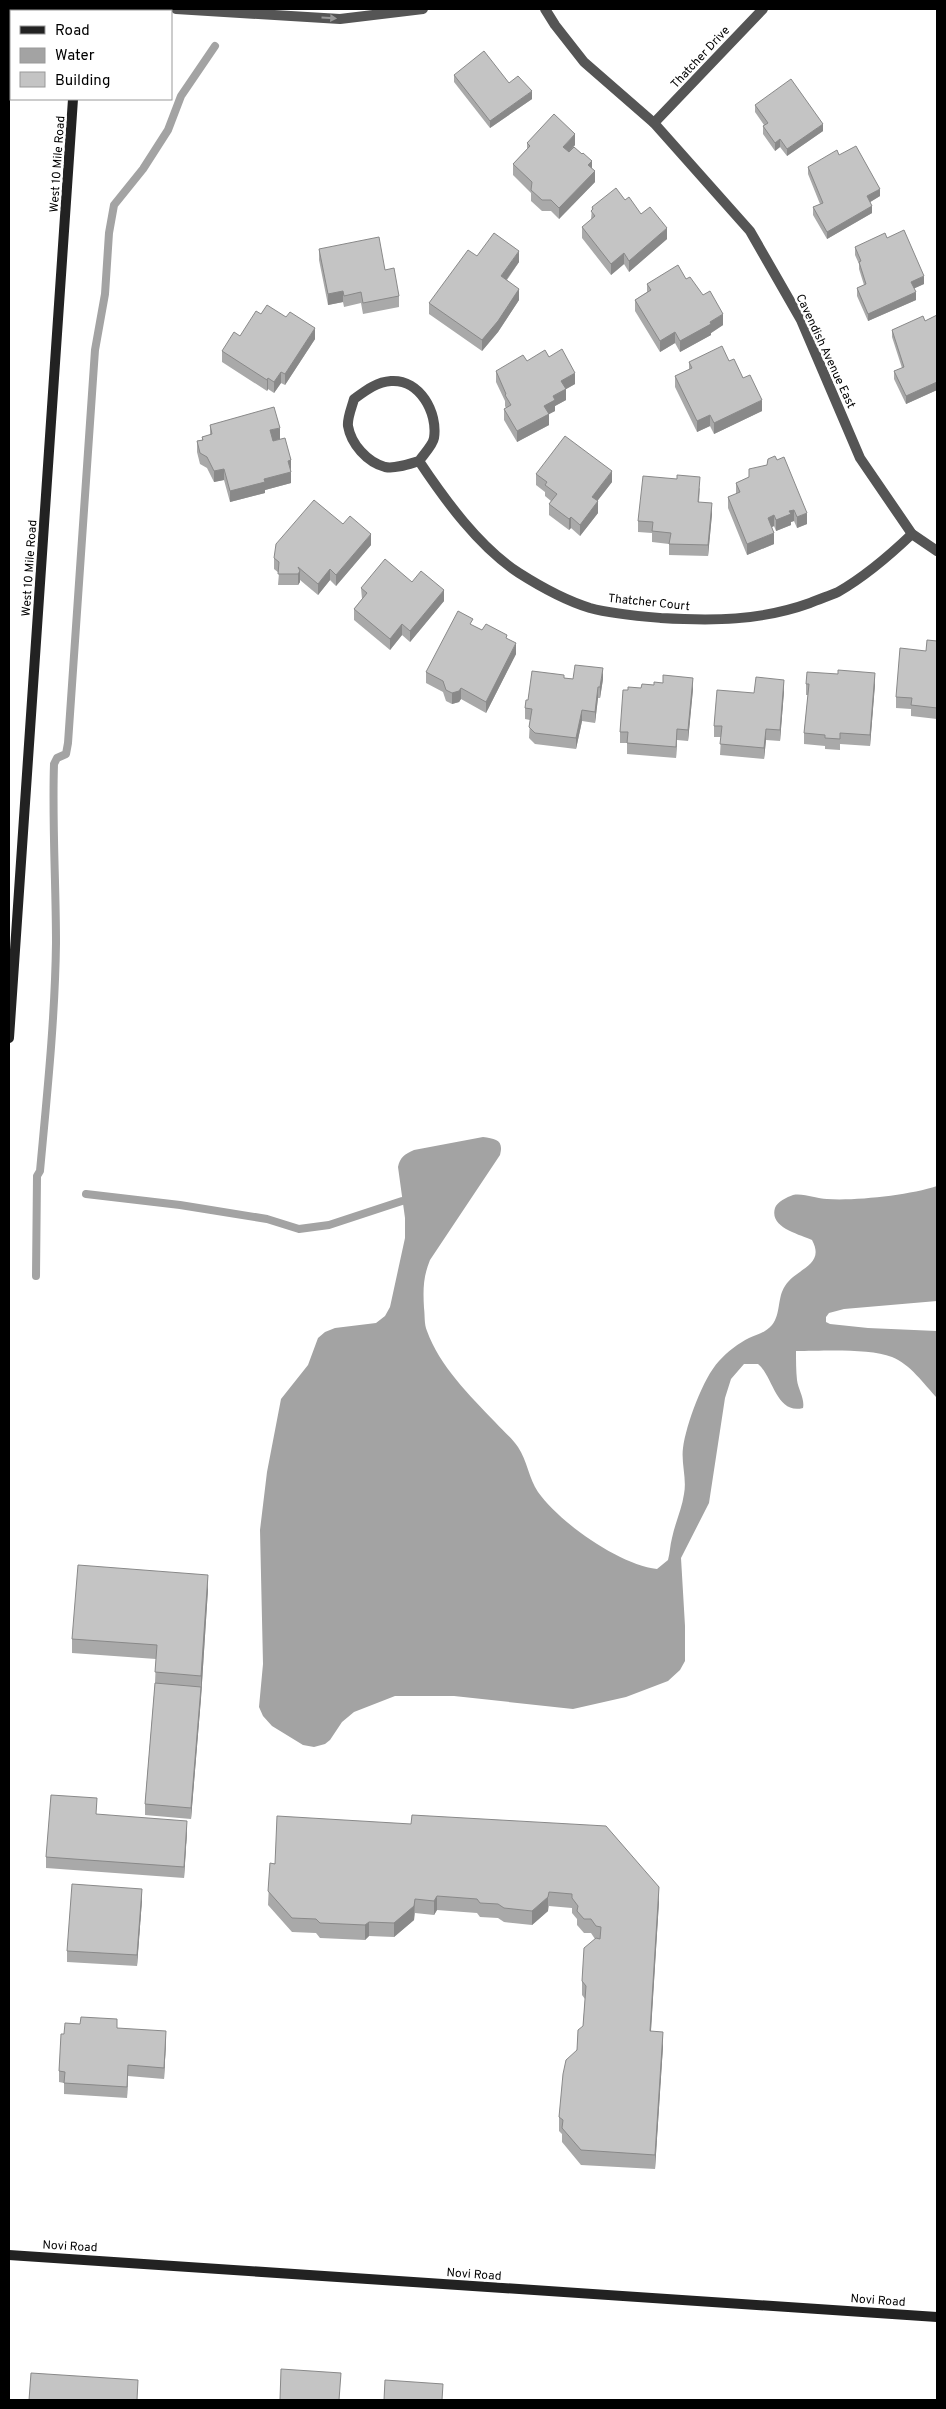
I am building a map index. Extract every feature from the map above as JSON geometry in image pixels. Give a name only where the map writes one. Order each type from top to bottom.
[{"type":"main road","name":"West 10 Mile Road","points":[[9,1038],[73,100]]},
{"type":"main road","name":"Novi Road","points":[[9,2255],[937,2317]]},
{"type":"street","points":[[176,9],[340,19],[423,9]]},
{"type":"street","name":"Cavendish Avenue East","points":[[545,9],[584,62],[654,123],[750,231],[801,320],[860,458],[912,534],[937,551]]},
{"type":"street","name":"Thatcher Drive","points":[[654,123],[763,9]]},
{"type":"street","points":[[392,381],[411,386],[422,395],[432,414],[434,440],[419,461],[402,466],[386,467],[371,460],[357,448],[348,425],[354,399],[372,386],[392,381]]},
{"type":"street","name":"Thatcher Court","points":[[419,461],[450,505],[483,541],[517,572],[553,594],[590,608],[637,616],[710,621],[755,618],[796,608],[836,593],[865,575],[912,534]]},
{"type":"water","points":[[483,1137],[500,1143],[500,1155],[430,1260],[424,1289],[426,1328],[432,1344],[456,1380],[518,1447],[538,1492],[561,1517],[592,1541],[609,1551],[642,1566],[657,1569],[668,1560],[673,1532],[684,1494],[683,1448],[691,1415],[701,1390],[713,1369],[726,1354],[741,1342],[764,1332],[772,1325],[777,1316],[785,1286],[813,1261],[815,1256],[812,1240],[793,1233],[781,1225],[774,1215],[776,1206],[788,1197],[806,1195],[827,1199],[867,1198],[898,1195],[937,1186],[937,1301],[844,1309],[829,1313],[826,1317],[826,1322],[868,1328],[937,1331],[937,1398],[911,1369],[892,1357],[858,1351],[796,1351],[797,1380],[803,1408],[794,1409],[787,1406],[781,1400],[758,1364],[744,1364],[731,1379],[725,1398],[709,1503],[681,1558],[685,1661],[680,1670],[668,1681],[626,1697],[573,1709],[454,1696],[395,1696],[354,1712],[342,1722],[330,1740],[325,1744],[314,1747],[303,1745],[272,1726],[263,1716],[259,1707],[263,1664],[260,1530],[267,1472],[281,1399],[308,1365],[318,1338],[325,1332],[335,1328],[376,1323],[385,1316],[390,1307],[405,1238],[405,1218],[398,1167],[402,1158],[414,1150]]},
{"type":"building","points":[[484,51],[509,83],[518,76],[532,91],[490,121],[454,75]]},
{"type":"building","points":[[791,79],[823,124],[787,149],[780,139],[775,143],[763,126],[768,123],[755,105]]},
{"type":"building","points":[[554,114],[575,134],[563,147],[569,152],[574,147],[583,153],[592,161],[588,165],[595,171],[559,208],[551,200],[542,200],[531,190],[532,182],[513,164],[530,146],[527,143]]},
{"type":"building","points":[[856,146],[880,189],[867,196],[872,206],[827,232],[813,207],[823,203],[808,167],[837,150],[839,155]]},
{"type":"building","points":[[616,188],[625,200],[629,197],[641,214],[650,207],[667,228],[629,261],[624,253],[611,264],[582,227],[595,216],[591,211],[592,207]]},
{"type":"building","points":[[904,230],[924,276],[911,282],[916,292],[868,314],[857,288],[866,284],[859,262],[861,261],[855,247],[885,233],[887,238]]},
{"type":"building","points":[[494,233],[519,251],[501,276],[519,289],[498,321],[482,340],[429,303],[468,250],[477,256]]},
{"type":"building","points":[[379,237],[385,270],[394,268],[399,296],[363,303],[361,292],[344,296],[343,291],[328,294],[319,249]]},
{"type":"building","points":[[678,265],[686,279],[690,277],[703,295],[710,291],[723,314],[710,322],[711,324],[680,341],[675,332],[660,341],[635,300],[651,290],[647,284]]},
{"type":"building","points":[[267,305],[286,317],[290,312],[315,328],[285,374],[281,372],[274,382],[268,378],[267,380],[222,351],[234,332],[240,336],[256,311],[261,314]]},
{"type":"building","points":[[937,315],[937,382],[906,396],[894,371],[904,367],[892,330],[923,316],[925,321]]},
{"type":"building","points":[[722,346],[729,361],[734,359],[743,378],[750,375],[762,400],[714,423],[710,415],[697,421],[675,376],[692,368],[689,362]]},
{"type":"building","points":[[562,349],[575,373],[561,381],[566,389],[553,396],[555,400],[544,406],[549,414],[517,431],[504,409],[511,405],[496,371],[523,355],[527,361],[545,350],[549,357]]},
{"type":"building","points":[[274,407],[280,428],[270,430],[273,441],[285,438],[291,460],[288,461],[291,472],[264,479],[265,482],[230,491],[224,469],[214,471],[207,457],[200,453],[197,441],[203,440],[202,437],[212,434],[210,425]]},
{"type":"building","points":[[565,436],[612,471],[592,497],[598,501],[580,525],[571,517],[569,519],[549,504],[557,494],[545,485],[547,482],[536,474]]},
{"type":"building","points":[[775,456],[777,460],[784,457],[807,513],[797,517],[794,510],[789,511],[791,514],[776,520],[774,515],[768,518],[774,533],[747,544],[728,497],[740,492],[736,483],[749,477],[749,469],[767,465],[768,459]]},
{"type":"building","points":[[677,475],[700,477],[698,502],[712,503],[708,545],[669,544],[671,533],[652,531],[653,522],[638,521],[643,476],[677,479]]},
{"type":"building","points":[[314,500],[343,524],[350,516],[371,534],[336,575],[330,569],[318,584],[298,567],[300,571],[298,574],[278,574],[279,562],[274,558],[276,544]]},
{"type":"building","points":[[385,559],[412,582],[421,571],[444,590],[410,631],[402,624],[390,639],[354,609],[367,593],[361,588]]},
{"type":"building","points":[[458,611],[473,619],[470,624],[482,630],[486,624],[507,635],[506,638],[516,643],[486,702],[461,688],[459,691],[452,693],[446,690],[443,681],[426,672]]},
{"type":"building","points":[[927,640],[937,641],[937,708],[911,705],[912,698],[896,697],[900,648],[926,651]]},
{"type":"building","points":[[575,665],[603,668],[600,687],[598,687],[595,712],[582,710],[576,738],[535,733],[529,727],[532,709],[525,708],[532,671],[564,675],[564,678],[573,679]]},
{"type":"building","points":[[838,670],[875,673],[870,735],[840,733],[840,739],[804,733],[809,684],[806,684],[807,672],[838,674]]},
{"type":"building","points":[[663,675],[693,678],[688,730],[677,729],[676,747],[627,743],[628,732],[620,732],[623,690],[628,690],[628,687],[641,688],[642,684],[654,685],[654,682],[663,683]]},
{"type":"building","points":[[756,677],[784,680],[780,730],[766,729],[764,748],[720,744],[722,726],[714,726],[717,690],[754,693]]},
{"type":"building","points":[[78,1565],[208,1575],[201,1676],[155,1672],[157,1645],[72,1639]]},
{"type":"building","points":[[155,1683],[201,1687],[191,1808],[145,1804]]},
{"type":"building","points":[[51,1795],[97,1798],[96,1814],[187,1821],[184,1867],[46,1857]]},
{"type":"building","points":[[412,1815],[606,1826],[659,1887],[650,2031],[663,2032],[655,2155],[581,2150],[562,2128],[563,2120],[559,2117],[563,2074],[566,2060],[577,2050],[578,2030],[583,2026],[586,1986],[582,1981],[584,1948],[596,1938],[600,1939],[601,1927],[596,1926],[591,1919],[584,1919],[577,1911],[578,1906],[572,1898],[572,1894],[549,1892],[548,1897],[532,1911],[504,1908],[498,1904],[480,1903],[477,1899],[437,1896],[434,1901],[415,1899],[414,1906],[394,1923],[369,1922],[365,1925],[320,1923],[316,1919],[292,1918],[268,1891],[270,1863],[275,1864],[277,1816],[411,1824]]},
{"type":"building","points":[[72,1884],[142,1889],[137,1955],[67,1951]]},
{"type":"building","points":[[81,2017],[117,2019],[117,2028],[166,2031],[164,2068],[128,2065],[127,2087],[64,2083],[65,2072],[59,2071],[61,2034],[64,2034],[65,2023],[80,2024]]},
{"type":"building","points":[[281,2369],[341,2373],[339,2400],[280,2400]]},
{"type":"building","points":[[31,2373],[138,2380],[137,2400],[29,2400]]},
{"type":"building","points":[[385,2380],[443,2384],[442,2400],[384,2400]]},
{"type":"waterway","points":[[36,1276],[37,1176],[40,1171],[48,1086],[55,972],[54,764],[57,758],[66,754],[68,743],[95,350],[105,294],[109,233],[114,205],[143,169],[168,130],[181,96],[215,46]]},
{"type":"waterway","points":[[86,1194],[180,1205],[267,1219],[299,1229],[329,1225],[402,1201]]}]
